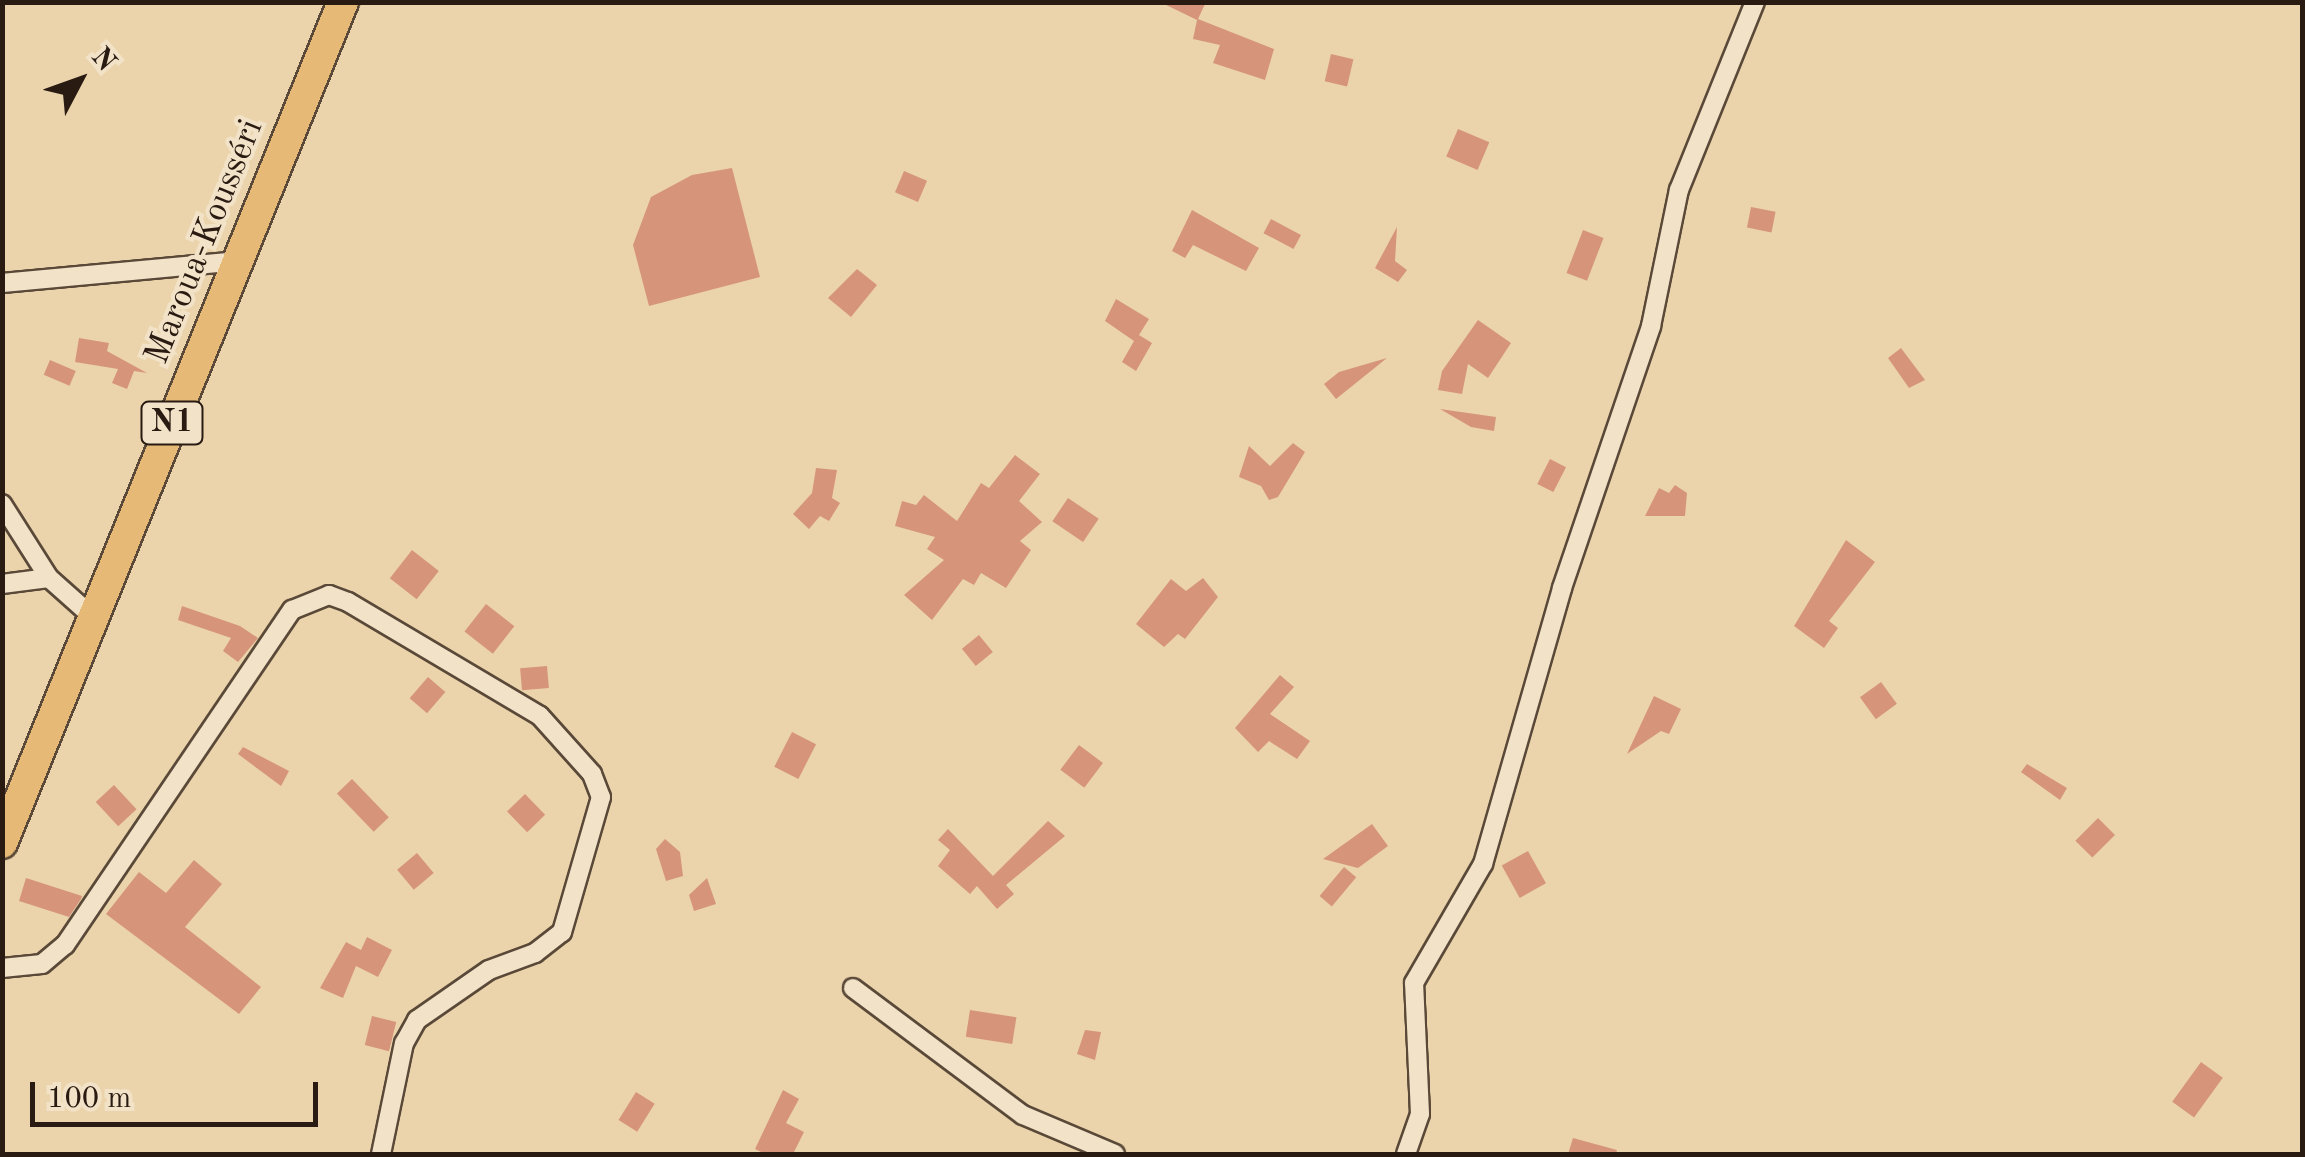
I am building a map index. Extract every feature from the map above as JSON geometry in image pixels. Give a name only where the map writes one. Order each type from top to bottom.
[{"type":"highway","name":"Maroua-Kousséri","points":[[3,842],[344,2]]},
{"type":"street","points":[[1406,1154],[1421,1099],[1414,983],[1483,864],[1562,588],[1651,326],[1679,190],[1755,2]]},
{"type":"street","points":[[2,283],[238,260]]},
{"type":"street","points":[[2,504],[49,578],[93,616]]},
{"type":"street","points":[[2,584],[49,578]]},
{"type":"street","points":[[2,968],[42,964],[65,946],[292,610],[329,594],[348,602],[540,716],[592,774],[601,797],[562,932],[536,953],[488,970],[417,1020],[404,1043],[381,1154]]},
{"type":"street","points":[[853,988],[1023,1115],[1115,1154]]},
{"type":"building","points":[[1160,2],[1206,2],[1198,19],[1274,49],[1265,80],[1213,63],[1220,45],[1193,39],[1197,20]]},
{"type":"building","points":[[1331,54],[1353,59],[1347,86],[1325,81]]},
{"type":"building","points":[[1458,129],[1489,142],[1478,170],[1446,157]]},
{"type":"building","points":[[732,168],[760,277],[649,306],[633,245],[651,197],[692,175]]},
{"type":"building","points":[[904,171],[927,181],[918,202],[895,192]]},
{"type":"building","points":[[1751,207],[1776,212],[1772,232],[1747,228]]},
{"type":"building","points":[[1192,210],[1259,248],[1246,271],[1193,245],[1185,258],[1172,251]]},
{"type":"building","points":[[1271,219],[1301,235],[1294,249],[1263,233]]},
{"type":"building","points":[[1397,227],[1395,261],[1407,270],[1398,282],[1375,268]]},
{"type":"building","points":[[1583,230],[1604,238],[1587,281],[1567,273]]},
{"type":"building","points":[[857,269],[877,285],[851,317],[828,298]]},
{"type":"building","points":[[1116,299],[1149,319],[1139,335],[1152,343],[1136,371],[1122,362],[1134,341],[1105,321]]},
{"type":"building","points":[[1478,320],[1511,343],[1488,378],[1468,364],[1462,394],[1438,390],[1442,371]]},
{"type":"building","points":[[79,338],[109,343],[107,351],[147,373],[134,371],[127,389],[112,383],[118,369],[75,362]]},
{"type":"building","points":[[1901,348],[1925,380],[1909,388],[1888,358]]},
{"type":"building","points":[[1387,358],[1336,399],[1324,384],[1339,372]]},
{"type":"building","points":[[50,360],[76,371],[70,386],[44,375]]},
{"type":"building","points":[[1440,409],[1496,417],[1494,431],[1471,427]]},
{"type":"building","points":[[1293,443],[1305,452],[1278,497],[1269,500],[1261,486],[1239,477],[1249,446],[1270,466]]},
{"type":"building","points":[[1015,455],[1040,474],[1019,501],[1042,522],[1020,541],[1031,550],[1006,588],[981,573],[974,585],[963,579],[932,620],[904,595],[944,560],[927,549],[935,537],[895,526],[902,501],[916,505],[924,495],[957,521],[981,483],[989,488]]},
{"type":"building","points":[[1550,459],[1566,467],[1553,492],[1537,484]]},
{"type":"building","points":[[816,468],[837,470],[832,498],[840,503],[829,521],[820,516],[809,529],[793,514],[812,493]]},
{"type":"building","points":[[1675,485],[1687,493],[1685,516],[1645,516],[1659,488],[1669,493]]},
{"type":"building","points":[[1068,498],[1099,519],[1083,542],[1052,521]]},
{"type":"building","points":[[1846,540],[1875,562],[1829,621],[1838,628],[1824,648],[1794,626]]},
{"type":"building","points":[[412,550],[439,571],[417,599],[390,578]]},
{"type":"building","points":[[1203,578],[1218,597],[1185,639],[1178,634],[1164,647],[1136,624],[1171,579],[1186,591]]},
{"type":"building","points":[[486,604],[514,626],[493,654],[464,632]]},
{"type":"building","points":[[182,606],[240,626],[258,638],[238,662],[223,651],[231,638],[178,620]]},
{"type":"building","points":[[979,635],[993,652],[976,666],[962,649]]},
{"type":"building","points":[[547,666],[549,688],[522,690],[520,668]]},
{"type":"building","points":[[1280,675],[1294,687],[1270,714],[1310,741],[1297,759],[1269,741],[1258,752],[1235,728]]},
{"type":"building","points":[[428,677],[445,692],[427,713],[410,698]]},
{"type":"building","points":[[1881,682],[1897,704],[1876,719],[1860,697]]},
{"type":"building","points":[[1654,696],[1681,709],[1669,734],[1661,731],[1627,754]]},
{"type":"building","points":[[792,732],[816,744],[798,779],[774,767]]},
{"type":"building","points":[[1079,745],[1103,763],[1084,788],[1060,770]]},
{"type":"building","points":[[243,747],[289,771],[281,786],[238,754]]},
{"type":"building","points":[[2027,764],[2067,788],[2060,800],[2021,772]]},
{"type":"building","points":[[352,779],[389,817],[374,832],[337,794]]},
{"type":"building","points":[[114,785],[137,809],[118,826],[96,802]]},
{"type":"building","points":[[525,794],[545,815],[527,832],[507,811]]},
{"type":"building","points":[[2098,818],[2115,835],[2092,858],[2075,841]]},
{"type":"building","points":[[1048,821],[1065,836],[1006,885],[1014,894],[997,909],[977,886],[970,894],[938,866],[950,850],[938,840],[948,829],[993,876]]},
{"type":"building","points":[[1372,824],[1388,846],[1358,868],[1323,859]]},
{"type":"building","points":[[665,839],[680,852],[683,876],[666,881],[656,849]]},
{"type":"building","points":[[1528,851],[1546,883],[1520,898],[1502,866]]},
{"type":"building","points":[[417,853],[434,873],[414,890],[397,870]]},
{"type":"building","points":[[194,860],[222,884],[185,927],[261,987],[239,1014],[106,914],[139,872],[166,893]]},
{"type":"building","points":[[1344,867],[1356,877],[1332,906],[1320,896]]},
{"type":"building","points":[[26,878],[82,896],[81,899],[69,917],[19,901]]},
{"type":"building","points":[[707,878],[716,904],[694,911],[689,895]]},
{"type":"building","points":[[367,937],[392,950],[378,977],[356,966],[343,998],[320,988],[346,942],[361,950]]},
{"type":"building","points":[[970,1010],[1016,1017],[1012,1044],[966,1037]]},
{"type":"building","points":[[372,1016],[396,1022],[389,1051],[365,1045]]},
{"type":"building","points":[[1085,1030],[1101,1032],[1095,1060],[1077,1054]]},
{"type":"building","points":[[2201,1062],[2223,1078],[2194,1118],[2172,1102]]},
{"type":"building","points":[[783,1090],[799,1099],[786,1123],[804,1132],[793,1154],[765,1154],[755,1149]]},
{"type":"building","points":[[636,1092],[655,1104],[637,1132],[619,1120]]},
{"type":"building","points":[[1573,1138],[1617,1150],[1616,1154],[1568,1154]]}]
